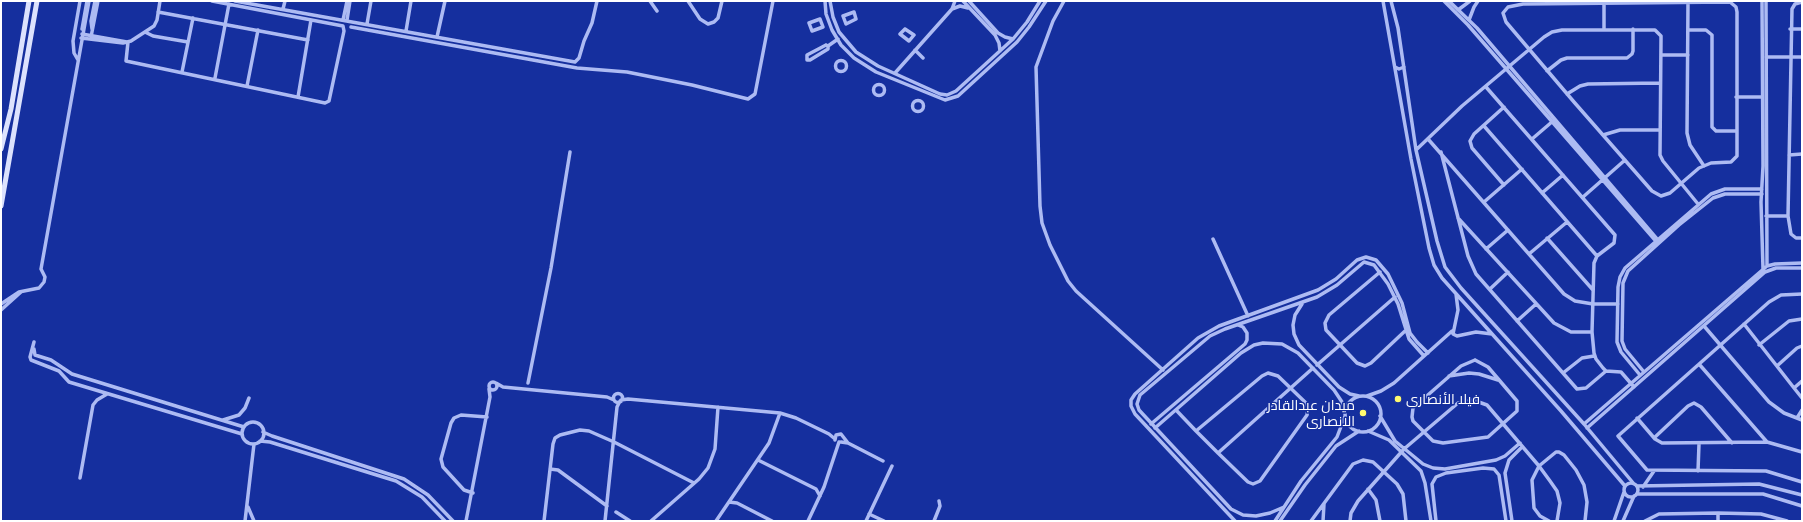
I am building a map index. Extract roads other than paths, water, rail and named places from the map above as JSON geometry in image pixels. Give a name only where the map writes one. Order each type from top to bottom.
[{"type":"street","points":[[1,149],[11,109],[29,1]]},
{"type":"street","points":[[1,206],[4,175],[37,1]]},
{"type":"street","points":[[78,60],[74,53],[73,41],[80,1]]},
{"type":"street","points":[[1,304],[21,291],[39,288],[44,282],[45,277],[41,269],[88,1]]},
{"type":"street","points":[[92,29],[91,23],[95,1]]},
{"type":"street","points":[[91,37],[98,1]]},
{"type":"street","points":[[82,34],[91,37],[128,42],[145,32],[156,23],[160,1]]},
{"type":"street","points":[[128,42],[126,61],[215,78],[325,103],[329,101],[344,31],[342,25],[212,1]]},
{"type":"street","points":[[235,1],[575,62]]},
{"type":"street","points":[[283,9],[285,1]]},
{"type":"street","points":[[345,20],[347,1]]},
{"type":"street","points":[[345,20],[350,1]]},
{"type":"street","points":[[367,24],[371,1]]},
{"type":"street","points":[[406,1],[411,1],[406,31]]},
{"type":"street","points":[[438,37],[445,1]]},
{"type":"street","points":[[575,68],[575,62],[579,58],[584,40],[592,23],[597,1]]},
{"type":"street","points":[[650,1],[657,11]]},
{"type":"street","points":[[688,1],[700,19],[708,24],[714,22],[718,18],[722,1]]},
{"type":"street","points":[[351,27],[575,68],[627,72],[750,98],[755,94],[772,1]]},
{"type":"street","points":[[825,1],[829,22],[839,41],[851,55],[865,66],[885,76],[945,100],[958,96],[1021,37],[1046,1]]},
{"type":"street","points":[[830,1],[835,24],[844,39],[866,59],[940,94],[949,94],[956,91],[1013,39],[1027,22],[1040,1]]},
{"type":"street","points":[[895,74],[919,44],[952,9],[955,1]]},
{"type":"street","points":[[963,1],[996,34],[1013,39]]},
{"type":"street","points":[[969,1],[996,34],[1000,51]]},
{"type":"street","points":[[1064,1],[1046,39],[1036,70],[1040,206],[1042,223],[1053,251],[1076,291],[1163,370]]},
{"type":"street","points":[[1383,1],[1432,260],[1439,274],[1554,403],[1625,486]]},
{"type":"street","points":[[1391,1],[1404,67],[1416,150],[1442,261],[1449,274],[1584,424],[1635,485],[1635,495],[1623,521]]},
{"type":"street","points":[[1444,1],[1469,20],[1552,121],[1603,178]]},
{"type":"street","points":[[1449,1],[1468,26],[1508,68],[1656,240]]},
{"type":"street","points":[[1457,11],[1470,1]]},
{"type":"street","points":[[1468,26],[1469,20],[1478,1]]},
{"type":"street","points":[[1762,1],[1767,167],[1763,202],[1765,268]]},
{"type":"street","points":[[1764,251],[1766,216],[1762,194],[1762,97],[1766,57],[1766,1]]},
{"type":"street","points":[[1688,2],[1686,133],[1690,145],[1704,166]]},
{"type":"street","points":[[1730,2],[1736,7],[1737,152],[1734,160],[1704,166],[1666,196],[1656,195],[1603,136],[1503,18],[1503,13],[1508,8],[1523,4],[1604,3],[1730,2]]},
{"type":"street","points":[[1802,2],[1795,4],[1792,9],[1790,29],[1788,216],[1791,234],[1796,238],[1802,238]]},
{"type":"street","points":[[1604,3],[1604,30]]},
{"type":"street","points":[[215,78],[229,4]]},
{"type":"street","points":[[952,9],[960,6],[969,8]]},
{"type":"street","points":[[158,12],[308,40]]},
{"type":"street","points":[[182,72],[193,18]]},
{"type":"street","points":[[298,97],[312,20]]},
{"type":"street","points":[[835,24],[844,20]]},
{"type":"street","points":[[823,23],[829,22]]},
{"type":"street","points":[[1547,71],[1561,60],[1567,58],[1627,58],[1633,51],[1632,29]]},
{"type":"street","points":[[1416,150],[1462,106],[1544,37],[1557,31],[1632,29],[1655,30],[1659,32],[1661,36],[1659,150],[1661,158],[1698,204]]},
{"type":"street","points":[[1790,29],[1802,29]]},
{"type":"street","points":[[247,86],[258,30]]},
{"type":"street","points":[[1688,30],[1709,30],[1712,35],[1712,127],[1719,132],[1737,132]]},
{"type":"street","points":[[145,32],[153,36],[188,42]]},
{"type":"street","points":[[912,38],[919,44]]},
{"type":"street","points":[[828,46],[828,48],[810,60],[806,58],[807,55],[825,45],[828,46],[844,39]]},
{"type":"street","points":[[915,50],[924,58]]},
{"type":"street","points":[[845,62],[851,55]]},
{"type":"street","points":[[1661,55],[1688,55]]},
{"type":"street","points":[[1766,57],[1802,57]]},
{"type":"street","points":[[1395,67],[1399,70],[1404,67]]},
{"type":"street","points":[[881,84],[885,76]]},
{"type":"street","points":[[1398,84],[1401,82],[1406,83]]},
{"type":"street","points":[[1567,94],[1580,86],[1588,84],[1660,83]]},
{"type":"street","points":[[1486,87],[1615,235],[1614,243],[1597,256],[1594,263],[1592,332],[1594,356],[1606,371]]},
{"type":"street","points":[[921,101],[925,93]]},
{"type":"street","points":[[1736,97],[1762,97]]},
{"type":"street","points":[[1504,107],[1471,137],[1470,145],[1504,185]]},
{"type":"street","points":[[1532,139],[1552,121]]},
{"type":"street","points":[[1484,126],[1597,256]]},
{"type":"street","points":[[1603,136],[1620,130],[1659,130]]},
{"type":"street","points":[[1428,139],[1441,152],[1528,254],[1568,297],[1593,304],[1618,304]]},
{"type":"street","points":[[528,383],[551,268],[570,152]]},
{"type":"street","points":[[1441,152],[1457,216],[1471,264],[1476,274],[1575,387],[1580,390],[1586,388],[1606,371],[1621,372],[1634,387]]},
{"type":"street","points":[[1789,155],[1802,154]]},
{"type":"street","points":[[1582,197],[1625,160]]},
{"type":"street","points":[[1484,202],[1522,169]]},
{"type":"street","points":[[1542,193],[1563,175]]},
{"type":"street","points":[[1644,372],[1625,349],[1622,341],[1621,283],[1626,275],[1631,268],[1698,204],[1711,194],[1720,190],[1762,189]]},
{"type":"street","points":[[1640,375],[1618,347],[1618,304],[1622,272],[1628,264],[1656,240],[1717,196],[1725,194],[1762,194]]},
{"type":"street","points":[[1457,216],[1536,304],[1559,327],[1571,332],[1592,332]]},
{"type":"street","points":[[1766,216],[1788,216]]},
{"type":"street","points":[[1424,220],[1432,219]]},
{"type":"street","points":[[1528,254],[1567,222]]},
{"type":"street","points":[[1486,248],[1508,230]]},
{"type":"street","points":[[1547,238],[1593,290]]},
{"type":"street","points":[[1213,239],[1248,316]]},
{"type":"street","points":[[1235,521],[1133,411],[1131,404],[1133,395],[1206,332],[1318,290],[1336,279],[1357,260],[1369,257],[1378,262],[1390,278],[1402,303],[1410,333],[1428,353]]},
{"type":"street","points":[[1284,506],[1270,513],[1256,516],[1243,515],[1234,511],[1151,424],[1138,408],[1137,402],[1140,395],[1206,338],[1220,331],[1303,303],[1331,289],[1362,263],[1372,263],[1380,272],[1395,297],[1405,331],[1411,343],[1424,356]]},
{"type":"street","points":[[1584,424],[1640,375],[1768,270],[1802,263]]},
{"type":"street","points":[[1587,428],[1704,326],[1765,268],[1775,264],[1802,268]]},
{"type":"street","points":[[1380,272],[1326,319],[1325,326],[1327,332],[1359,364],[1367,365],[1405,331]]},
{"type":"street","points":[[1490,289],[1508,272]]},
{"type":"street","points":[[1,310],[21,291]]},
{"type":"street","points":[[1303,303],[1295,315],[1294,334],[1301,348],[1339,388],[1350,394],[1367,396],[1386,388],[1452,331],[1458,310],[1456,293]]},
{"type":"street","points":[[1802,294],[1788,294],[1774,298],[1619,434],[1618,437],[1642,467],[1647,470],[1766,471],[1802,482]]},
{"type":"street","points":[[1317,365],[1395,297]]},
{"type":"street","points":[[1517,321],[1536,304]]},
{"type":"street","points":[[1759,345],[1789,321],[1802,319]]},
{"type":"street","points":[[1744,324],[1802,398]]},
{"type":"street","points":[[1151,424],[1245,344],[1247,340],[1247,333],[1243,327],[1238,325]]},
{"type":"street","points":[[1704,326],[1769,402],[1784,413],[1802,420]]},
{"type":"street","points":[[1452,331],[1453,334],[1457,336],[1476,332],[1492,334]]},
{"type":"street","points":[[31,359],[34,342],[35,356]]},
{"type":"street","points":[[1155,428],[1241,353],[1258,344],[1273,343],[1286,346],[1298,353],[1313,368],[1339,397],[1345,414],[1352,427],[1359,431],[1368,431],[1384,438],[1423,464],[1439,469],[1483,462],[1501,458],[1521,445]]},
{"type":"street","points":[[1777,366],[1797,348],[1802,346]]},
{"type":"street","points":[[31,359],[35,356]]},
{"type":"street","points":[[35,356],[51,360],[66,371],[244,427]]},
{"type":"street","points":[[1563,373],[1582,358],[1594,356]]},
{"type":"street","points":[[31,359],[34,362],[56,369],[69,382],[242,434]]},
{"type":"street","points":[[1475,360],[1484,364],[1499,380],[1518,404],[1517,410],[1491,435],[1484,438],[1443,443],[1433,441],[1413,421],[1413,408],[1465,363],[1475,360]]},
{"type":"street","points":[[1699,364],[1768,442]]},
{"type":"street","points":[[1218,453],[1313,368]]},
{"type":"street","points":[[64,376],[66,371]]},
{"type":"street","points":[[1449,376],[1469,373],[1489,376],[1499,380]]},
{"type":"street","points":[[1176,410],[1218,453],[1248,482],[1253,484],[1259,482],[1308,413],[1307,405],[1276,374],[1266,374],[1196,430]]},
{"type":"street","points":[[1794,388],[1802,381]]},
{"type":"street","points":[[462,521],[466,520],[473,493],[487,417],[490,397],[490,383],[504,387],[607,397],[614,400],[628,399],[780,413],[796,418],[829,434],[839,441],[883,461]]},
{"type":"street","points":[[490,397],[495,390],[496,384]]},
{"type":"street","points":[[489,388],[495,390],[504,387]]},
{"type":"street","points":[[1546,394],[1549,394],[1552,389]]},
{"type":"street","points":[[605,521],[607,506],[606,497],[614,442],[617,407],[621,399],[619,393],[607,397]]},
{"type":"street","points":[[80,478],[93,405],[97,400],[107,394]]},
{"type":"street","points":[[615,394],[614,400],[617,407]]},
{"type":"street","points":[[1275,521],[1301,481],[1337,437],[1349,402],[1359,396]]},
{"type":"street","points":[[1367,396],[1378,405],[1380,416],[1392,437],[1417,466],[1424,477],[1431,521]]},
{"type":"street","points":[[221,421],[239,416],[245,408],[249,398]]},
{"type":"street","points":[[1350,521],[1353,507],[1384,470],[1403,451],[1452,407],[1465,400],[1473,400],[1487,405],[1539,466],[1557,491],[1560,503],[1557,521]]},
{"type":"street","points":[[1554,403],[1556,400],[1561,400]]},
{"type":"street","points":[[1654,438],[1688,406],[1694,403],[1701,407],[1732,443]]},
{"type":"street","points":[[651,521],[705,472],[712,459],[718,408]]},
{"type":"street","points":[[1797,418],[1802,410]]},
{"type":"street","points":[[716,521],[770,440],[780,413]]},
{"type":"street","points":[[473,493],[464,490],[443,467],[441,459],[450,423],[454,418],[461,416],[487,417]]},
{"type":"street","points":[[1368,431],[1376,425],[1380,416]]},
{"type":"street","points":[[1637,418],[1654,438],[1662,443],[1699,444],[1768,442],[1802,452]]},
{"type":"street","points":[[445,521],[426,501],[404,485],[270,442],[260,442],[254,444],[246,442],[242,434],[244,427],[250,423],[256,423],[261,426],[264,432],[272,436],[390,473],[407,480],[428,495],[453,521]]},
{"type":"street","points":[[544,521],[553,442],[560,435],[585,430],[614,442],[694,483]]},
{"type":"street","points":[[1280,521],[1305,485],[1336,446],[1359,431]]},
{"type":"street","points":[[260,442],[264,432]]},
{"type":"street","points":[[829,434],[838,434]]},
{"type":"street","points":[[808,521],[824,487],[841,434],[838,434]]},
{"type":"street","points":[[838,434],[839,441]]},
{"type":"street","points":[[245,521],[254,444]]},
{"type":"street","points":[[1698,471],[1699,444]]},
{"type":"street","points":[[1436,521],[1432,484],[1433,480],[1440,474],[1483,468],[1494,469],[1500,478],[1506,521],[1512,521],[1505,477],[1509,460],[1521,445]]},
{"type":"street","points":[[1549,521],[1537,513],[1533,503],[1532,480],[1539,466],[1556,452],[1564,455],[1576,470],[1584,485],[1587,502],[1585,521]]},
{"type":"street","points":[[758,460],[816,489],[820,496]]},
{"type":"street","points":[[1311,521],[1357,461],[1368,460],[1384,470],[1401,489],[1406,521]]},
{"type":"street","points":[[1483,462],[1483,468]]},
{"type":"street","points":[[866,521],[892,466]]},
{"type":"street","points":[[550,469],[558,470],[607,506]]},
{"type":"street","points":[[1439,469],[1440,474]]},
{"type":"street","points":[[1643,487],[1654,471]]},
{"type":"street","points":[[1500,478],[1505,477]]},
{"type":"street","points":[[404,485],[407,480]]},
{"type":"street","points":[[1625,486],[1628,484],[1643,487],[1750,484],[1770,486],[1802,495]]},
{"type":"street","points":[[1614,521],[1625,486]]},
{"type":"street","points":[[816,489],[824,487]]},
{"type":"street","points":[[1368,489],[1376,500],[1380,521]]},
{"type":"street","points":[[1780,498],[1782,490]]},
{"type":"street","points":[[1624,492],[1628,496],[1752,494],[1780,498],[1802,506]]},
{"type":"street","points":[[598,498],[606,497]]},
{"type":"street","points":[[602,503],[606,497]]},
{"type":"street","points":[[733,497],[737,503]]},
{"type":"street","points":[[934,521],[940,506],[939,501]]},
{"type":"street","points":[[729,502],[737,503],[772,521]]},
{"type":"street","points":[[1323,521],[1324,504]]},
{"type":"street","points":[[247,505],[254,521]]},
{"type":"street","points":[[616,512],[630,521]]},
{"type":"street","points":[[1718,513],[1718,521]]},
{"type":"street","points":[[1645,521],[1659,514],[1718,513],[1761,514],[1787,521]]},
{"type":"street","points":[[869,514],[884,521]]},
{"type":"place","name":"فيلا الأنصارى","points":[[1398,399]]},
{"type":"place","name":"ميدان عبدالقادر الانصارى","points":[[1363,413]]}]
